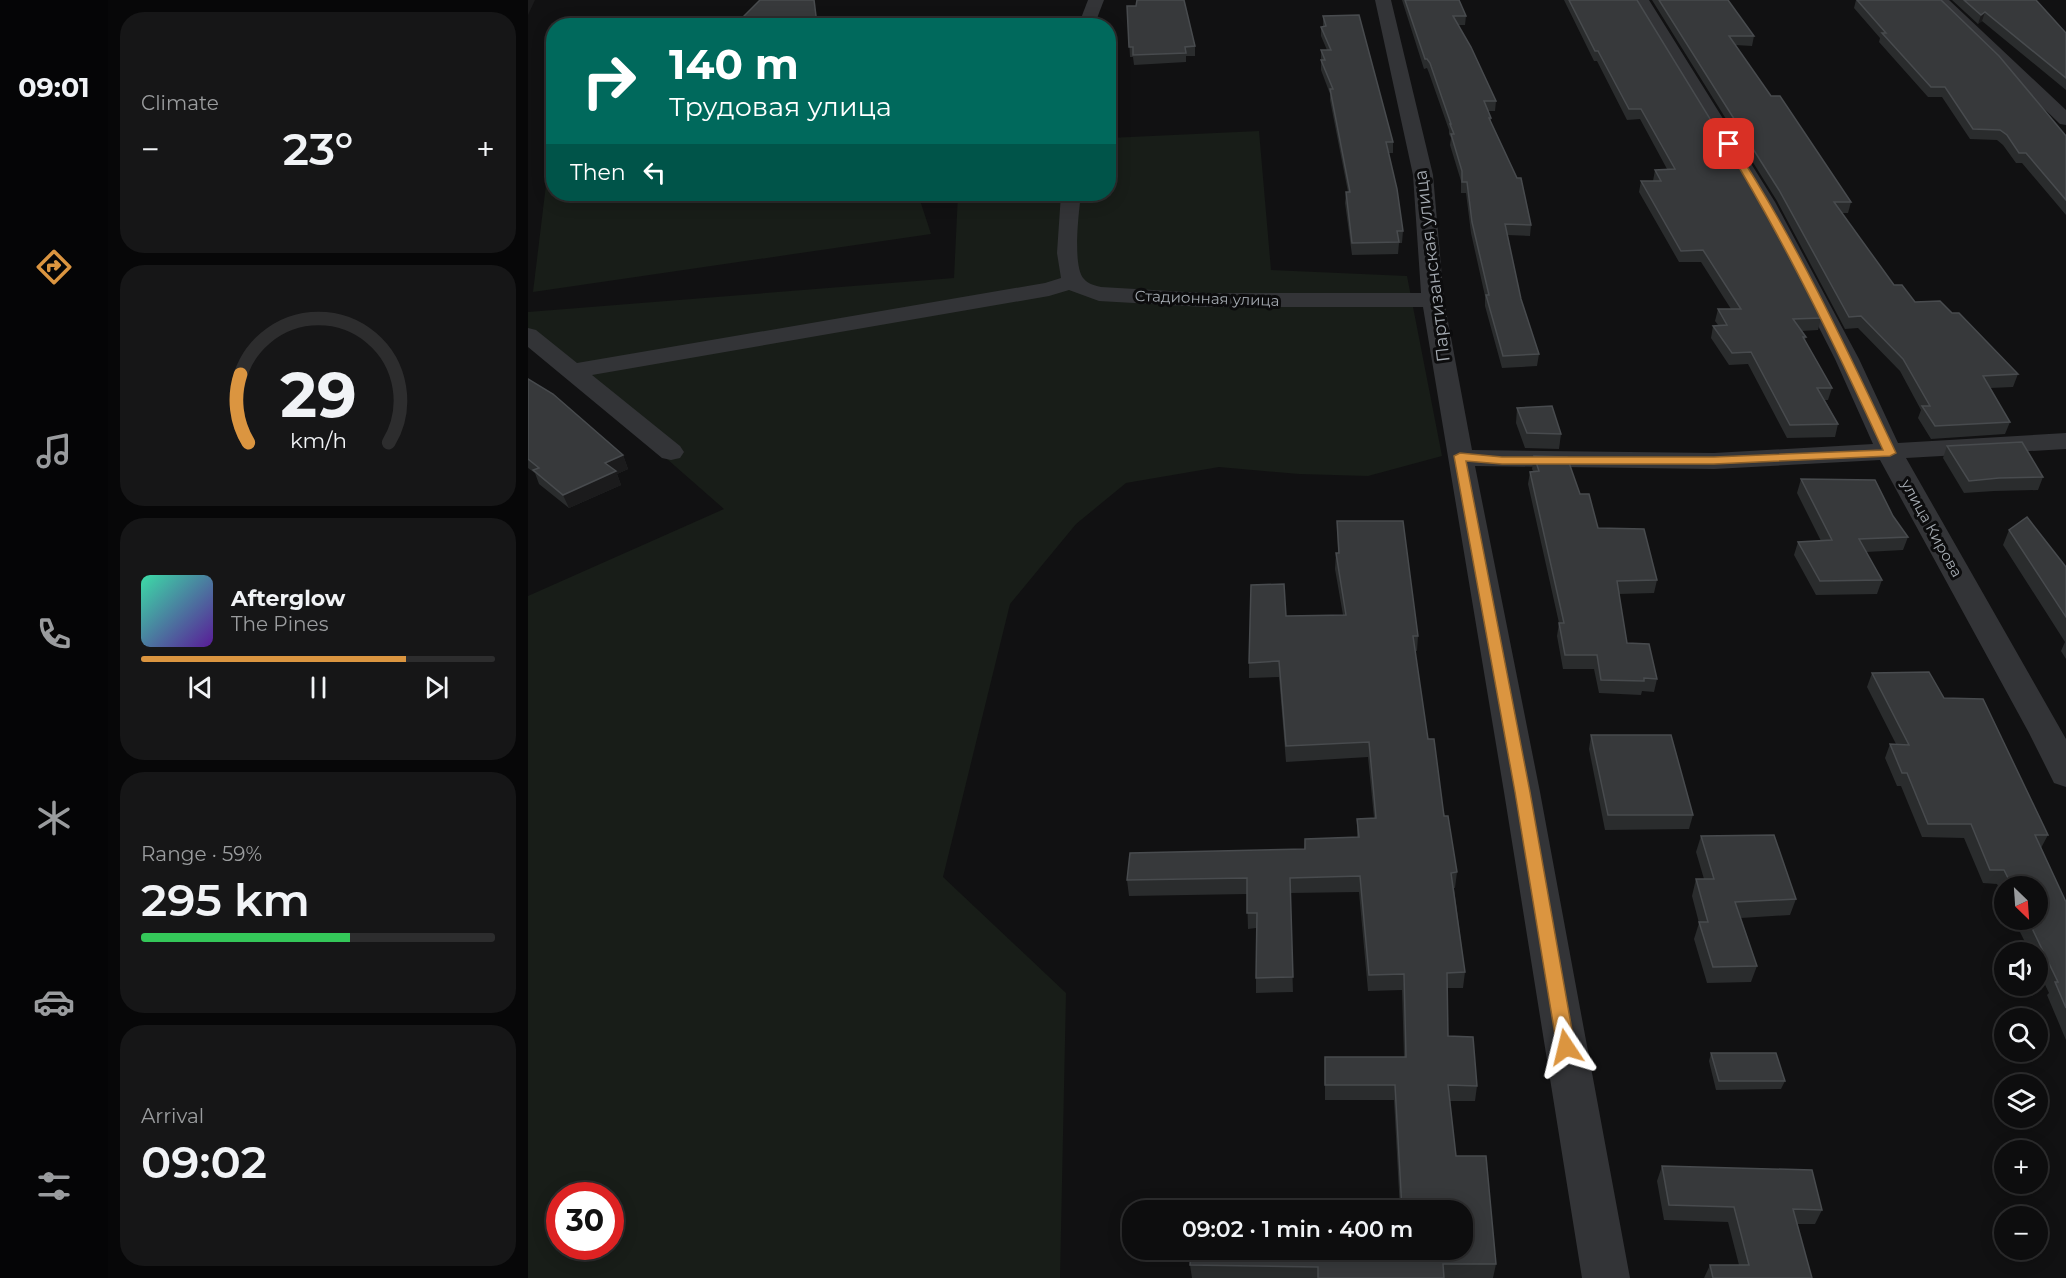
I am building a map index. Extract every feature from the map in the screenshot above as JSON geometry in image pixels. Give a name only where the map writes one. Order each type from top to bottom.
[{"type":"street","points":[[1089,18],[1096,0]]},
{"type":"street","name":"Партизанская улица","points":[[1383,0],[1423,175],[1433,300],[1522,792],[1606,1278]]},
{"type":"street","name":"улица Кирова","points":[[1641,0],[1765,202],[1847,360],[1890,453],[2046,733],[2066,774]]},
{"type":"street","points":[[1940,0],[2066,120]]},
{"type":"street","points":[[571,371],[923,312],[1049,289],[1073,281],[1069,268],[1071,201]]},
{"type":"street","name":"Стадионная улица","points":[[1073,281],[1086,290],[1099,294],[1204,300],[1433,300]]},
{"type":"street","points":[[528,335],[671,452]]},
{"type":"street","points":[[1460,456],[1502,460],[1714,460],[1890,453],[2066,441]]},
{"type":"shaded area","points":[[1259,131],[1271,270],[1407,276],[1442,456],[1368,476],[1299,474],[1219,467],[1126,483],[1076,524],[1010,604],[943,877],[1066,993],[1060,1278],[528,1278],[528,596],[724,509],[528,337],[528,312],[954,278],[958,201],[1116,201],[1116,138]]},
{"type":"shaded area","points":[[546,185],[546,201],[920,201],[931,234],[533,292]]},
{"type":"building","points":[[760,0],[814,0],[815,18],[742,18]]},
{"type":"building","points":[[1137,0],[1184,0],[1195,46],[1185,47],[1186,53],[1133,55],[1133,47],[1129,47],[1127,6],[1136,6]]},
{"type":"building","points":[[1405,0],[1459,0],[1466,16],[1453,16],[1471,47],[1496,101],[1484,101],[1491,118],[1489,118],[1517,178],[1521,178],[1531,225],[1505,224],[1521,299],[1539,354],[1503,356],[1486,295],[1489,295],[1472,222],[1467,182],[1462,182],[1462,171],[1451,134],[1454,134],[1430,63],[1425,59]]},
{"type":"building","points":[[1569,0],[1637,0],[1755,192],[1821,318],[1793,319],[1806,337],[1803,337],[1832,388],[1817,388],[1838,424],[1790,425],[1751,352],[1732,353],[1713,326],[1727,325],[1718,309],[1741,309],[1703,250],[1681,251],[1641,181],[1661,181],[1655,170],[1675,169],[1641,109],[1629,109],[1598,51],[1595,51]]},
{"type":"building","points":[[1659,0],[1728,0],[1754,36],[1729,36],[1771,96],[1780,96],[1851,202],[1834,202],[1894,285],[1902,285],[1915,302],[1940,301],[1952,313],[1959,313],[2018,374],[1983,376],[2010,422],[1935,426],[1922,406],[1930,406],[1903,359],[1861,316],[1849,317],[1779,190]]},
{"type":"building","points":[[1857,0],[1941,0],[1999,56],[2066,136],[2066,200],[2026,153],[2019,153],[2007,135],[2000,130],[1973,129],[1945,87],[1931,87],[1882,33],[1886,33]]},
{"type":"building","points":[[1964,0],[2036,0],[2066,33],[2066,78],[1985,12],[1981,15]]},
{"type":"building","points":[[1359,15],[1393,142],[1386,142],[1397,189],[1403,231],[1397,231],[1399,242],[1352,243],[1346,192],[1350,192],[1330,89],[1333,89],[1321,60],[1325,60],[1321,50],[1331,50],[1321,27],[1326,26],[1323,16]]},
{"type":"building","points":[[528,379],[553,394],[623,455],[605,463],[616,471],[563,495],[533,470],[539,468],[528,459]]},
{"type":"building","points":[[1552,406],[1561,434],[1527,433],[1517,408]]},
{"type":"building","points":[[2022,442],[2043,477],[1969,481],[1947,446]]},
{"type":"building","points":[[1534,456],[1567,457],[1580,494],[1589,494],[1598,528],[1644,529],[1657,580],[1617,581],[1627,643],[1649,644],[1657,679],[1601,680],[1597,655],[1565,655],[1559,623],[1564,623],[1530,472],[1539,471]]},
{"type":"building","points":[[1801,479],[1875,480],[1893,516],[1908,537],[1859,539],[1882,580],[1820,581],[1798,542],[1832,540]]},
{"type":"building","points":[[2027,517],[2066,567],[2066,617],[2009,530]]},
{"type":"building","points":[[1337,521],[1403,521],[1418,636],[1413,636],[1428,739],[1434,739],[1444,816],[1448,816],[1457,872],[1451,873],[1465,972],[1447,973],[1448,1036],[1473,1037],[1477,1086],[1448,1085],[1456,1156],[1486,1156],[1496,1264],[1443,1264],[1444,1278],[1318,1278],[1318,1267],[1190,1265],[1190,1260],[1473,1260],[1473,1200],[1401,1200],[1395,1085],[1325,1085],[1325,1057],[1406,1057],[1404,974],[1369,975],[1360,876],[1290,878],[1293,977],[1256,978],[1257,913],[1247,913],[1247,878],[1127,880],[1130,853],[1305,849],[1305,839],[1359,837],[1357,819],[1376,818],[1369,742],[1286,746],[1279,661],[1249,663],[1251,585],[1284,584],[1286,616],[1346,615],[1336,553],[1339,553]]},
{"type":"building","points":[[1929,672],[1944,698],[1983,699],[2048,835],[2035,835],[2066,902],[2066,1008],[2055,982],[2058,982],[2048,961],[2048,942],[2039,942],[2033,930],[2048,930],[2048,876],[2007,876],[2004,870],[1990,870],[1971,824],[1928,824],[1907,773],[1902,773],[1890,744],[1909,745],[1872,673]]},
{"type":"building","points":[[1591,735],[1671,735],[1693,815],[1608,815]]},
{"type":"building","points":[[1774,835],[1796,899],[1735,902],[1757,966],[1713,967],[1699,922],[1708,922],[1696,879],[1714,879],[1701,836]]},
{"type":"building","points":[[1711,1053],[1776,1053],[1785,1081],[1719,1081]]},
{"type":"building","points":[[1662,1166],[1812,1170],[1822,1210],[1793,1209],[1812,1278],[1713,1278],[1710,1265],[1749,1265],[1734,1207],[1669,1205]]},
{"type":"route","points":[[1566,1047],[1460,456],[1502,460],[1714,460],[1890,453],[1847,360],[1765,202],[1729,144]]}]
